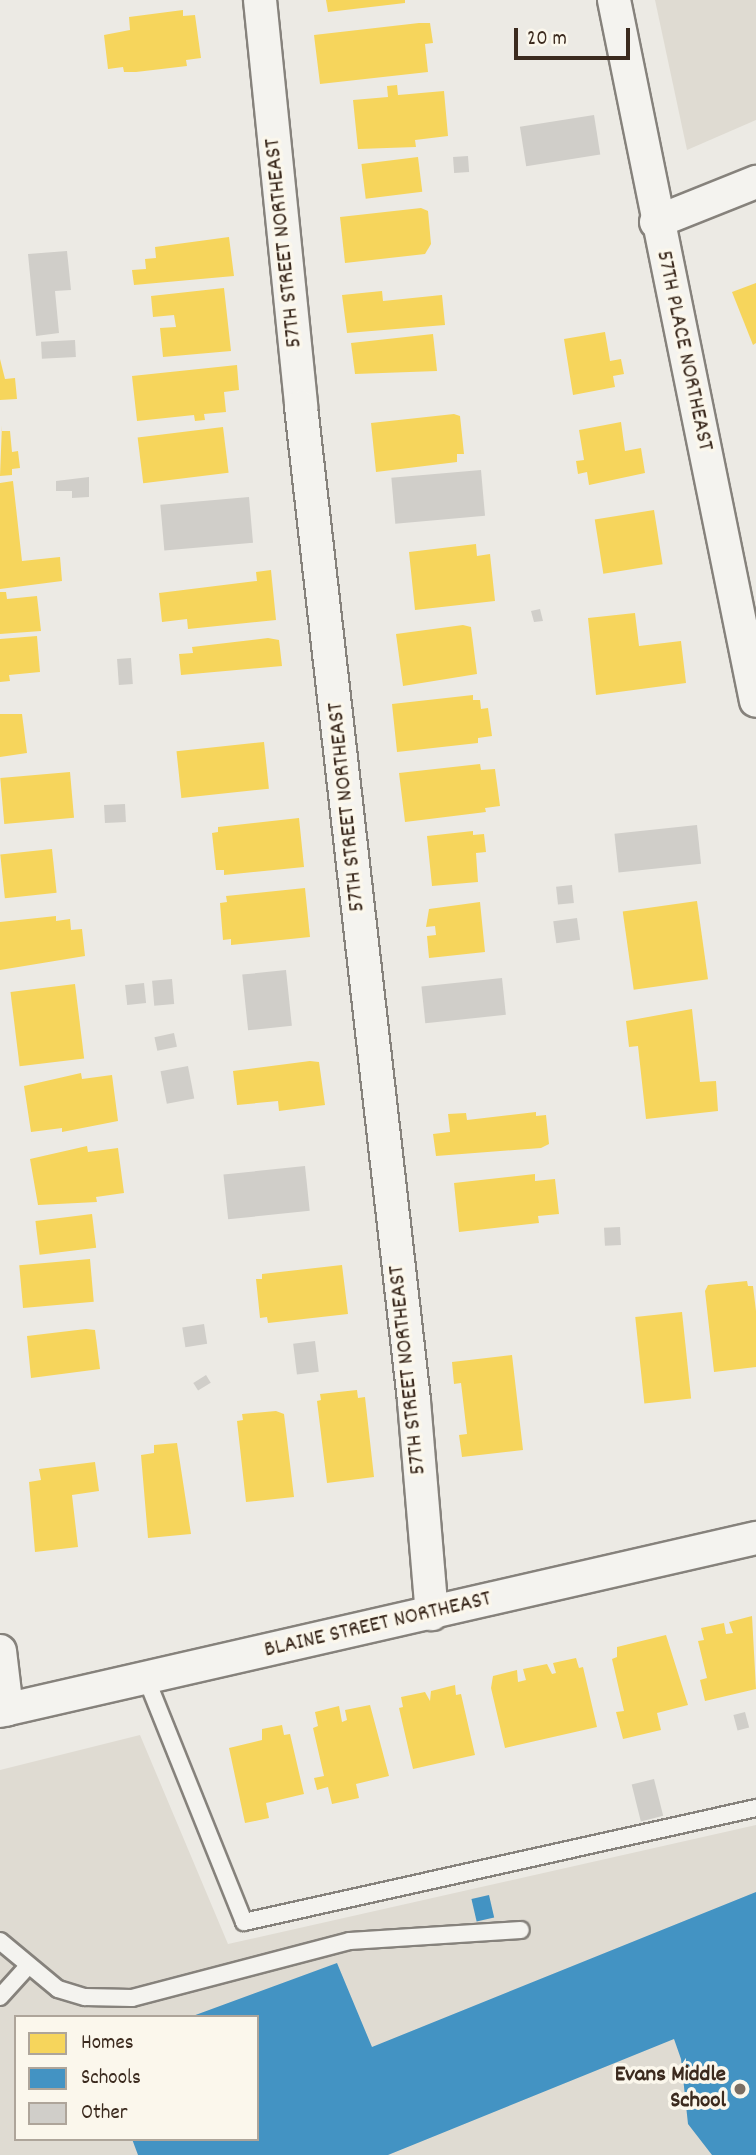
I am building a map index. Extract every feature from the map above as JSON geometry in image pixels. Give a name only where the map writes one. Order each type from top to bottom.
[{"type":"street","name":"57TH STREET NORTHEAST","points":[[260,0],[412,1387],[432,1614]]},
{"type":"street","name":"57TH PLACE NORTHEAST","points":[[614,0],[656,222],[756,701]]},
{"type":"street","points":[[656,222],[756,182]]},
{"type":"street","name":"BLAINE STREET NORTHEAST","points":[[3,1711],[756,1538]]},
{"type":"street","points":[[0,1651],[3,1711]]},
{"type":"lane","points":[[146,1678],[244,1922],[756,1808]]},
{"type":"lane","points":[[0,1941],[58,1989],[85,1997],[132,1998],[351,1941],[521,1930]]},
{"type":"lane","points":[[0,1997],[28,1966]]},
{"type":"shaded area","points":[[655,0],[756,0],[756,120],[687,150]]},
{"type":"shaded area","points":[[140,1735],[228,1944],[756,1825],[756,2155],[0,2155],[0,1770]]},
{"type":"building: Homes","points":[[326,0],[405,0],[405,3],[328,12]]},
{"type":"building: Homes","points":[[183,10],[183,16],[195,15],[201,58],[186,60],[187,66],[136,72],[124,72],[123,67],[108,69],[104,35],[130,30],[129,17]]},
{"type":"building: Homes","points":[[430,23],[433,43],[425,44],[428,72],[320,84],[314,35]]},
{"type":"building: Homes","points":[[397,85],[398,95],[444,91],[448,136],[415,140],[416,147],[358,149],[353,100],[388,97],[387,86]]},
{"type":"building: Homes","points":[[418,157],[422,192],[366,199],[361,164]]},
{"type":"building: Homes","points":[[421,208],[428,211],[431,244],[425,254],[345,263],[340,217]]},
{"type":"building: Homes","points":[[229,237],[234,276],[134,285],[132,270],[146,269],[145,259],[156,258],[155,247]]},
{"type":"building: Homes","points":[[756,283],[756,343],[753,345],[732,292]]},
{"type":"building: Homes","points":[[224,288],[231,351],[163,357],[160,328],[176,327],[174,315],[153,317],[151,296]]},
{"type":"building: Homes","points":[[382,291],[383,301],[442,295],[445,325],[347,333],[342,295]]},
{"type":"building: Homes","points":[[605,332],[610,361],[621,359],[624,374],[613,376],[615,387],[573,395],[564,339]]},
{"type":"building: Homes","points":[[433,334],[437,371],[355,374],[351,343]]},
{"type":"building: Homes","points":[[0,359],[5,379],[15,378],[17,399],[0,400]]},
{"type":"building: Homes","points":[[237,365],[239,390],[224,392],[226,412],[204,414],[205,420],[195,421],[194,415],[137,421],[132,376]]},
{"type":"building: Homes","points":[[454,414],[460,416],[464,454],[457,454],[457,462],[376,472],[371,423]]},
{"type":"building: Homes","points":[[621,422],[625,451],[641,448],[645,473],[589,485],[587,472],[578,474],[576,461],[584,460],[579,430]]},
{"type":"building: Homes","points":[[2,425],[2,431],[10,431],[12,452],[18,451],[20,468],[12,469],[12,475],[0,476]]},
{"type":"building: Homes","points":[[223,427],[229,473],[143,483],[138,437]]},
{"type":"building: Homes","points":[[13,481],[22,561],[60,557],[62,581],[0,589],[0,483]]},
{"type":"building: Homes","points":[[654,510],[663,564],[603,574],[595,519]]},
{"type":"building: Homes","points":[[476,544],[477,556],[490,554],[495,601],[415,610],[409,552]]},
{"type":"building: Homes","points":[[271,570],[276,620],[188,629],[187,619],[162,622],[159,593],[257,581],[256,572]]},
{"type":"building: Homes","points":[[0,592],[6,592],[7,599],[37,596],[41,631],[0,634]]},
{"type":"building: Homes","points":[[635,613],[639,646],[681,641],[686,683],[596,695],[588,618]]},
{"type":"building: Homes","points":[[463,625],[471,627],[477,674],[403,686],[396,634]]},
{"type":"building: Homes","points":[[37,636],[40,672],[9,675],[10,681],[0,682],[0,639]]},
{"type":"building: Homes","points":[[268,638],[279,640],[282,666],[181,675],[179,654],[193,653],[192,647]]},
{"type":"building: Homes","points":[[473,695],[473,700],[480,700],[481,709],[488,708],[492,736],[478,738],[478,743],[397,752],[392,704]]},
{"type":"building: Homes","points":[[0,714],[22,714],[27,753],[0,757]]},
{"type":"building: Homes","points":[[264,742],[269,789],[181,798],[176,751]]},
{"type":"building: Homes","points":[[480,764],[481,770],[495,769],[500,806],[485,808],[486,812],[405,822],[399,773]]},
{"type":"building: Homes","points":[[70,772],[74,818],[4,824],[0,778]]},
{"type":"building: Homes","points":[[299,818],[304,867],[224,875],[224,870],[216,870],[212,833],[218,832],[218,827]]},
{"type":"building: Homes","points":[[473,831],[473,835],[484,834],[486,852],[476,853],[478,882],[432,886],[427,836]]},
{"type":"building: Homes","points":[[52,849],[57,893],[5,898],[0,854]]},
{"type":"building: Homes","points":[[305,888],[310,937],[231,945],[231,939],[223,940],[220,903],[227,902],[226,896]]},
{"type":"building: Homes","points":[[697,901],[708,979],[634,990],[623,911]]},
{"type":"building: Homes","points":[[480,902],[485,952],[429,958],[427,936],[436,935],[435,926],[426,927],[429,909]]},
{"type":"building: Homes","points":[[56,916],[56,921],[70,919],[71,930],[82,929],[85,956],[0,970],[0,922]]},
{"type":"building: Homes","points":[[75,984],[84,1058],[20,1066],[10,992]]},
{"type":"building: Homes","points":[[692,1009],[700,1082],[716,1081],[718,1111],[646,1119],[638,1046],[629,1047],[626,1021]]},
{"type":"building: Homes","points":[[319,1062],[325,1105],[279,1111],[278,1101],[237,1105],[233,1071]]},
{"type":"building: Homes","points":[[81,1073],[82,1079],[112,1075],[118,1121],[62,1132],[62,1128],[31,1132],[24,1086]]},
{"type":"building: Homes","points":[[536,1112],[536,1116],[546,1115],[549,1144],[541,1148],[436,1156],[433,1134],[450,1132],[448,1114],[466,1113],[467,1120]]},
{"type":"building: Homes","points":[[87,1146],[88,1152],[118,1148],[124,1193],[96,1197],[97,1202],[38,1205],[30,1159]]},
{"type":"building: Homes","points":[[535,1174],[535,1181],[555,1179],[559,1214],[538,1216],[539,1223],[459,1232],[454,1183]]},
{"type":"building: Homes","points":[[92,1214],[96,1248],[40,1255],[35,1221]]},
{"type":"building: Homes","points":[[90,1259],[94,1302],[23,1308],[19,1265]]},
{"type":"building: Homes","points":[[342,1265],[348,1314],[268,1323],[267,1317],[260,1318],[256,1279],[262,1279],[262,1274]]},
{"type":"building: Homes","points":[[747,1281],[748,1286],[753,1286],[756,1311],[756,1367],[714,1372],[705,1291],[708,1285]]},
{"type":"building: Homes","points":[[682,1312],[691,1399],[644,1403],[635,1317]]},
{"type":"building: Homes","points":[[95,1330],[100,1369],[31,1378],[27,1336]]},
{"type":"building: Homes","points":[[512,1355],[523,1450],[462,1457],[459,1435],[467,1434],[461,1383],[454,1384],[452,1362]]},
{"type":"building: Homes","points":[[357,1390],[358,1398],[365,1397],[374,1477],[327,1483],[317,1401],[321,1400],[320,1394]]},
{"type":"building: Homes","points":[[276,1411],[284,1414],[294,1497],[246,1502],[237,1421],[243,1420],[242,1414]]},
{"type":"building: Homes","points":[[177,1443],[191,1534],[148,1538],[141,1455],[154,1453],[154,1445]]},
{"type":"building: Homes","points":[[95,1462],[99,1491],[72,1495],[78,1547],[35,1552],[29,1482],[41,1480],[39,1469]]},
{"type":"building: Homes","points":[[752,1616],[756,1689],[705,1701],[700,1680],[707,1678],[698,1641],[704,1640],[701,1628],[724,1623],[726,1634],[733,1633],[729,1622]]},
{"type":"building: Homes","points":[[666,1635],[688,1705],[657,1713],[661,1730],[623,1739],[616,1712],[624,1711],[612,1659],[617,1657],[617,1647]]},
{"type":"building: Homes","points":[[576,1658],[579,1668],[583,1667],[597,1727],[505,1748],[491,1688],[493,1676],[517,1670],[518,1682],[526,1680],[523,1669],[547,1664],[552,1674],[556,1673],[553,1663]]},
{"type":"building: Homes","points":[[455,1685],[456,1695],[461,1694],[475,1755],[413,1769],[399,1708],[403,1707],[401,1697],[425,1692],[430,1701],[431,1691]]},
{"type":"building: Homes","points":[[370,1705],[389,1776],[356,1784],[359,1798],[332,1804],[328,1787],[317,1790],[314,1778],[324,1776],[313,1728],[318,1726],[315,1712],[339,1706],[342,1722],[347,1720],[345,1710]]},
{"type":"building: Homes","points":[[282,1725],[284,1735],[290,1734],[304,1794],[266,1803],[269,1818],[245,1823],[229,1748],[262,1740],[262,1729]]},
{"type":"building: Schools","points":[[756,1892],[756,2155],[712,2155],[688,2124],[681,2059],[674,2039],[388,2155],[138,2155],[133,2141],[259,2141],[259,2015],[195,2015],[337,1963],[372,2047]]},
{"type":"building: Schools","points":[[489,1895],[494,1917],[477,1921],[471,1899]]},
{"type":"building: Other","points":[[594,115],[600,155],[526,166],[520,127]]},
{"type":"building: Other","points":[[468,156],[469,172],[454,173],[453,157]]},
{"type":"building: Other","points":[[67,251],[71,290],[55,291],[59,333],[36,336],[28,254]]},
{"type":"building: Other","points":[[75,340],[76,357],[42,359],[41,342]]},
{"type":"building: Other","points":[[481,470],[485,516],[395,524],[391,478]]},
{"type":"building: Other","points":[[89,477],[89,497],[72,498],[72,491],[56,491],[56,481]]},
{"type":"building: Other","points":[[249,497],[253,543],[164,551],[160,505]]},
{"type":"building: Other","points":[[540,609],[543,621],[534,622],[531,611]]},
{"type":"building: Other","points":[[131,658],[133,684],[119,685],[117,659]]},
{"type":"building: Other","points":[[125,804],[126,822],[105,823],[104,805]]},
{"type":"building: Other","points":[[697,825],[701,864],[619,872],[614,834]]},
{"type":"building: Other","points":[[572,885],[574,903],[558,905],[556,887]]},
{"type":"building: Other","points":[[577,918],[580,940],[556,943],[553,921]]},
{"type":"building: Other","points":[[286,970],[292,1026],[248,1030],[242,975]]},
{"type":"building: Other","points":[[502,978],[506,1015],[425,1023],[421,986]]},
{"type":"building: Other","points":[[172,979],[174,1004],[154,1006],[152,981]]},
{"type":"building: Other","points":[[144,983],[146,1003],[127,1005],[125,985]]},
{"type":"building: Other","points":[[174,1033],[177,1047],[157,1051],[154,1037]]},
{"type":"building: Other","points":[[188,1066],[194,1098],[167,1104],[161,1071]]},
{"type":"building: Other","points":[[305,1166],[310,1211],[228,1219],[223,1175]]},
{"type":"building: Other","points":[[620,1227],[621,1245],[605,1246],[604,1228]]},
{"type":"building: Other","points":[[204,1324],[207,1344],[185,1347],[182,1327]]},
{"type":"building: Other","points":[[315,1341],[319,1372],[297,1374],[293,1344]]},
{"type":"building: Other","points":[[206,1375],[211,1383],[198,1391],[193,1383]]},
{"type":"building: Other","points":[[745,1712],[749,1727],[738,1731],[733,1715]]},
{"type":"building: Other","points":[[654,1779],[663,1816],[641,1821],[632,1785]]},
{"type":"place","name":"Evans Middle School","points":[[740,2089]]}]
